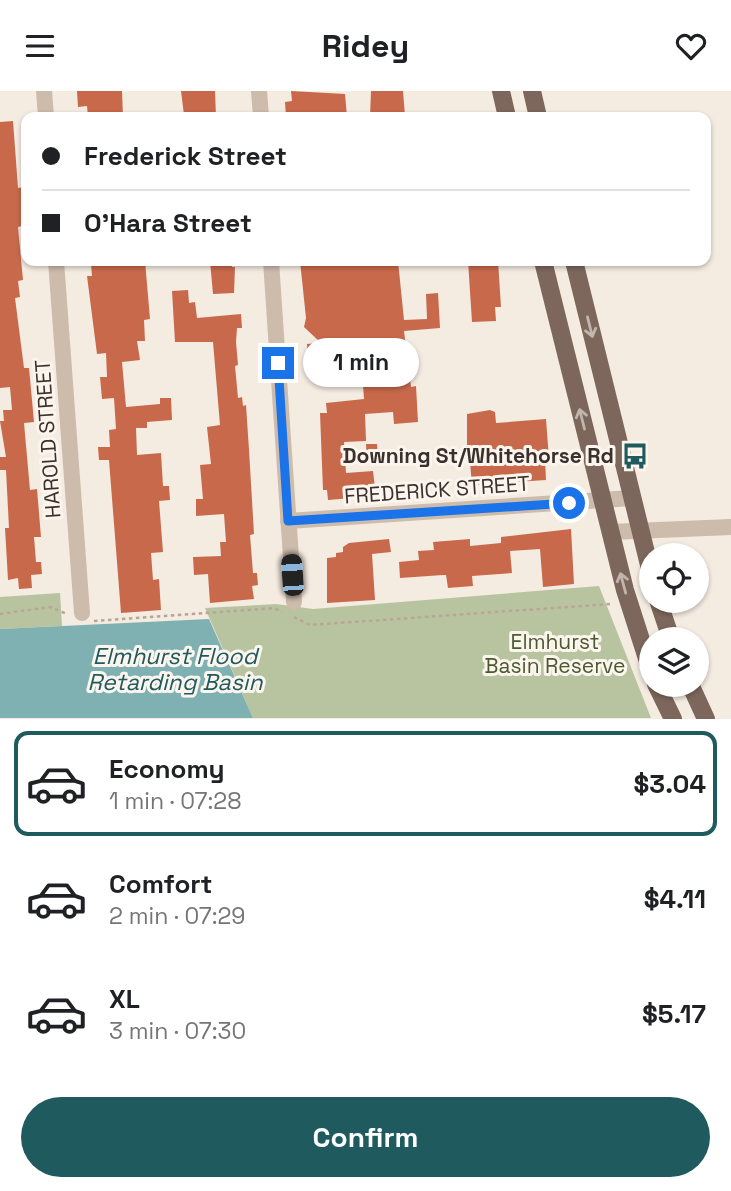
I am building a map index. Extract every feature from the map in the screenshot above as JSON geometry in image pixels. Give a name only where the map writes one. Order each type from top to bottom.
[{"type":"main road","points":[[501,91],[506,112]]},
{"type":"main road","points":[[531,91],[537,112]]},
{"type":"main road","points":[[544,266],[610,533],[639,637]]},
{"type":"main road","points":[[575,266],[644,543]]},
{"type":"main road","points":[[662,697],[673,719]]},
{"type":"main road","points":[[696,697],[706,719]]},
{"type":"street","points":[[44,91],[46,112]]},
{"type":"street","points":[[259,91],[261,112]]},
{"type":"street","name":"HAROLD STREET","points":[[56,266],[82,613]]},
{"type":"street","points":[[271,266],[294,601]]},
{"type":"street","name":"FREDERICK STREET","points":[[288,521],[632,498]]},
{"type":"street","points":[[610,533],[731,527]]},
{"type":"green space","name":"Elmhurst Basin Reserve","points":[[599,586],[639,688],[639,697],[643,697],[651,718],[253,718],[205,608],[276,604],[313,609]]},
{"type":"green space","points":[[60,593],[62,626],[0,629],[0,597]]},
{"type":"water","name":"Elmhurst Flood Retarding Basin","points":[[209,619],[253,718],[0,718],[0,629]]},
{"type":"building","points":[[77,91],[122,91],[123,112],[88,112],[87,106],[78,107]]},
{"type":"building","points":[[181,91],[215,91],[216,112],[184,112]]},
{"type":"building","points":[[291,91],[345,94],[347,112],[286,112],[285,102],[292,101]]},
{"type":"building","points":[[371,91],[403,91],[405,112],[370,112]]},
{"type":"building","points":[[13,121],[18,188],[21,187],[21,226],[18,227],[23,280],[18,281],[20,297],[15,298],[24,368],[29,368],[34,422],[24,423],[30,490],[37,489],[41,537],[34,537],[36,562],[41,562],[42,574],[31,575],[32,588],[19,589],[18,578],[8,580],[6,470],[0,470],[0,457],[6,457],[0,421],[4,421],[3,410],[12,410],[10,387],[0,388],[0,122]]},
{"type":"building","points":[[91,266],[145,266],[150,319],[144,320],[145,341],[137,341],[140,360],[122,362],[126,407],[160,404],[160,398],[171,398],[172,420],[147,422],[147,428],[136,428],[137,455],[161,453],[163,486],[169,486],[170,500],[159,501],[163,552],[151,553],[153,580],[159,579],[161,610],[121,613],[109,460],[99,460],[98,447],[110,447],[109,430],[116,429],[114,398],[102,399],[100,377],[107,377],[106,353],[97,354],[87,276],[92,276]]},
{"type":"building","points":[[210,266],[235,267],[234,293],[213,294]]},
{"type":"building","points":[[301,266],[399,266],[404,320],[427,319],[426,294],[438,293],[440,328],[404,331],[411,387],[416,386],[418,422],[394,424],[393,412],[365,414],[366,441],[344,442],[346,473],[373,471],[376,496],[328,500],[327,490],[323,490],[320,413],[327,413],[326,403],[364,399],[362,370],[359,358],[334,360],[335,364],[323,365],[325,379],[310,380],[307,344],[321,343],[304,327],[306,318]]},
{"type":"building","points":[[468,266],[498,266],[501,307],[495,307],[496,321],[472,322]]},
{"type":"building","points":[[188,290],[189,303],[195,302],[197,318],[241,314],[242,328],[237,328],[236,342],[238,365],[235,366],[238,398],[242,397],[243,406],[246,405],[254,534],[250,535],[253,573],[257,573],[258,585],[252,586],[254,599],[210,603],[208,574],[194,575],[193,557],[221,556],[220,542],[226,542],[224,514],[196,516],[196,499],[203,499],[200,465],[211,464],[207,427],[220,425],[213,342],[175,342],[172,291]]},
{"type":"building","points":[[490,410],[495,412],[496,423],[546,419],[549,459],[545,459],[546,480],[472,485],[469,451],[467,452],[467,414]]},
{"type":"building","points":[[366,444],[377,444],[378,461],[367,462]]},
{"type":"building","points":[[571,529],[574,584],[543,587],[540,549],[510,551],[512,573],[472,576],[473,586],[448,588],[446,575],[400,578],[399,562],[419,560],[418,551],[434,550],[433,542],[470,539],[470,546],[501,543],[501,537]]},
{"type":"building","points":[[389,539],[391,552],[372,554],[375,600],[327,603],[327,558],[336,557],[336,553],[343,552],[343,547],[349,543]]},
{"type":"place","name":"Downing St/Whitehorse Rd","points":[[635,456]]},
{"type":"route","points":[[278,363],[288,521],[569,503]]}]
